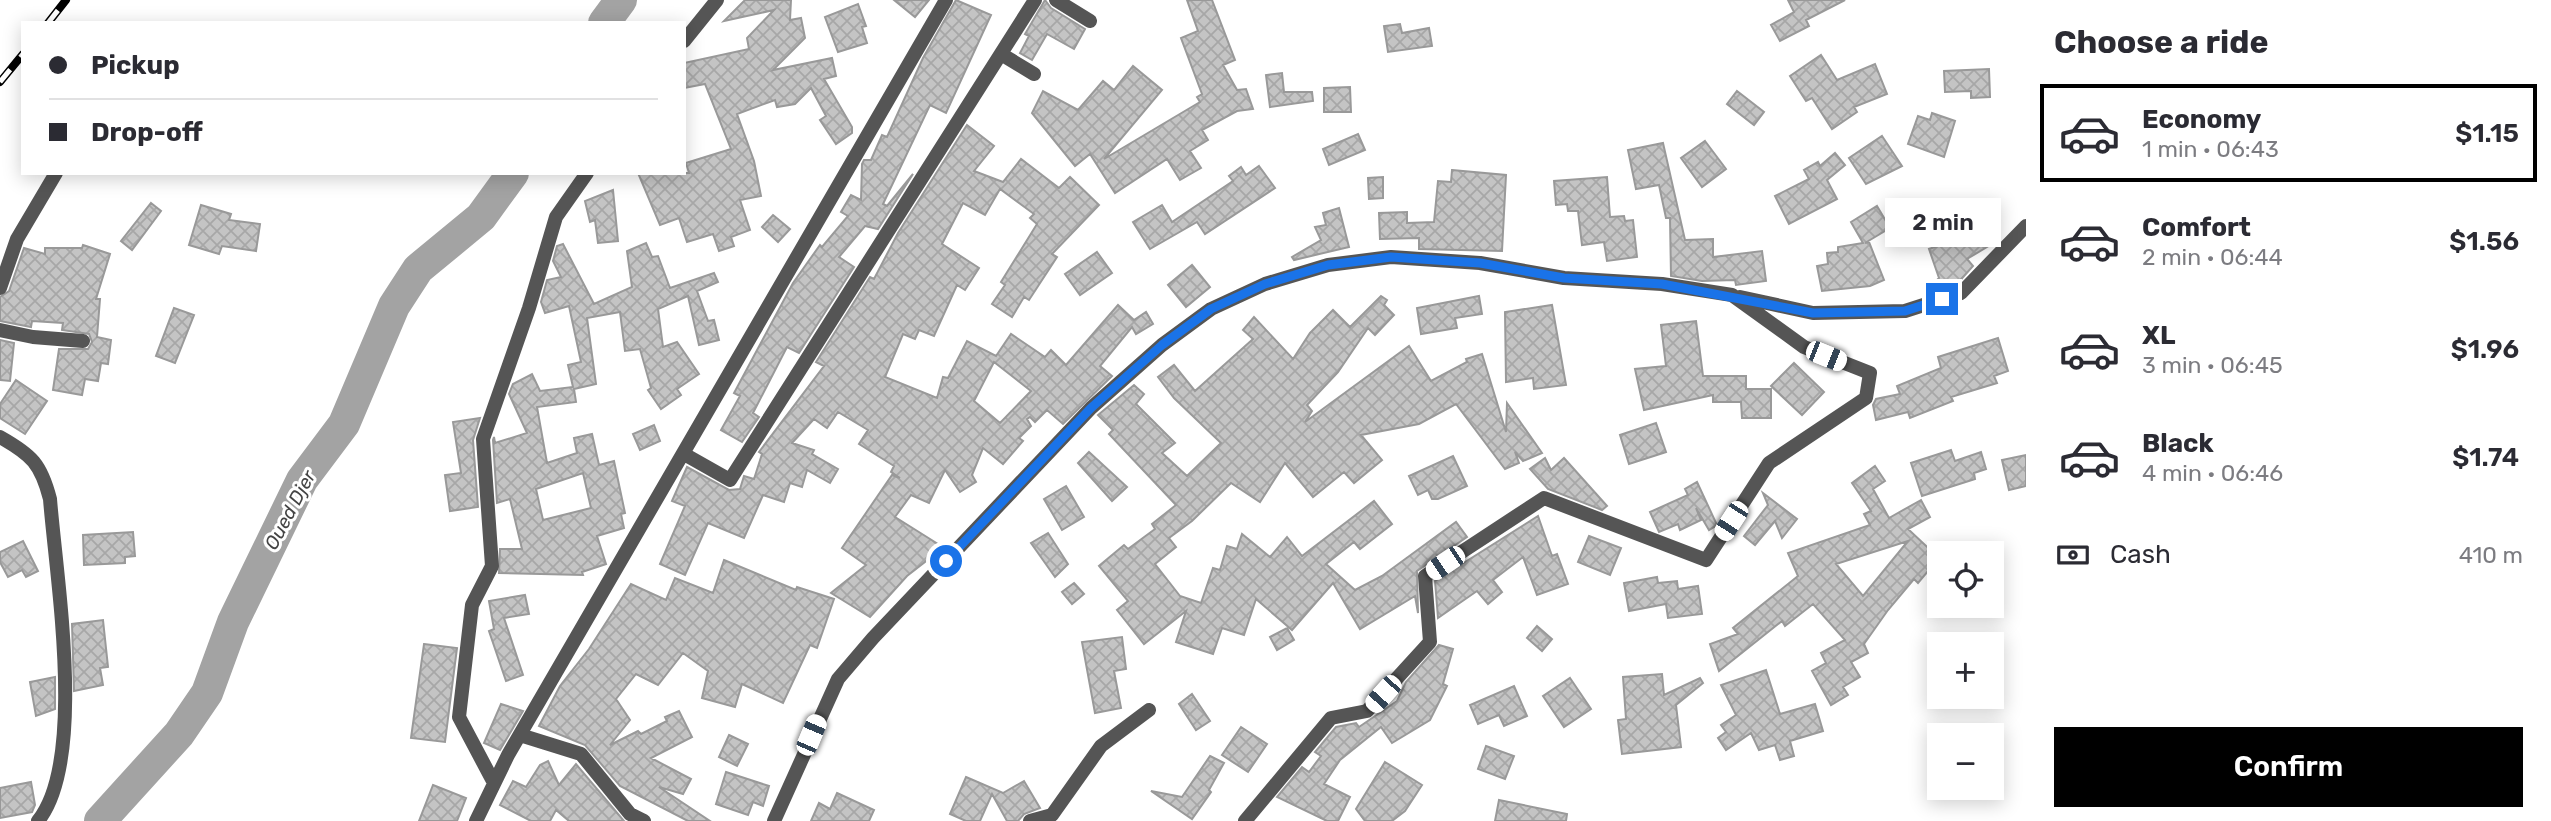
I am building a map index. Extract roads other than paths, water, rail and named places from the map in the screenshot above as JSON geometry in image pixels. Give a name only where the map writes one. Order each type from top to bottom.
[{"type":"street","points":[[686,39],[717,0]]},
{"type":"street","points":[[476,821],[520,735],[946,0]]},
{"type":"street","points":[[684,454],[730,480],[1035,0]]},
{"type":"street","points":[[1056,0],[1090,21]]},
{"type":"street","points":[[1001,54],[1034,74]]},
{"type":"street","points":[[0,288],[17,239],[55,175]]},
{"type":"street","points":[[494,783],[459,717],[472,605],[492,566],[483,439],[529,308],[556,218],[586,175]]},
{"type":"street","points":[[774,821],[838,679],[1091,408],[1162,345],[1211,309],[1265,284],[1328,265],[1391,257],[1480,263],[1564,278],[1662,284],[1732,295],[1813,313],[1905,311],[1961,293],[2026,226]]},
{"type":"street","points":[[1245,821],[1331,718],[1367,711],[1430,642],[1425,576],[1544,498],[1706,560],[1769,463],[1867,398],[1870,373],[1804,347],[1732,295]]},
{"type":"street","points":[[0,330],[33,337],[83,341]]},
{"type":"street","points":[[0,437],[20,448],[43,471],[50,499],[65,680],[64,741],[48,808],[38,821]]},
{"type":"street","points":[[1030,821],[1052,815],[1101,746],[1149,710]]},
{"type":"street","points":[[520,735],[581,754],[631,814],[644,821]]},
{"type":"waterway","name":"Oued Djer","points":[[605,21],[621,0]]},
{"type":"waterway","name":"Oued Djer","points":[[100,821],[179,734],[207,693],[233,622],[302,480],[344,424],[394,306],[418,269],[481,217],[512,175]]},
{"type":"railway","points":[[50,21],[66,0]]},
{"type":"railway","points":[[0,82],[21,56]]}]
